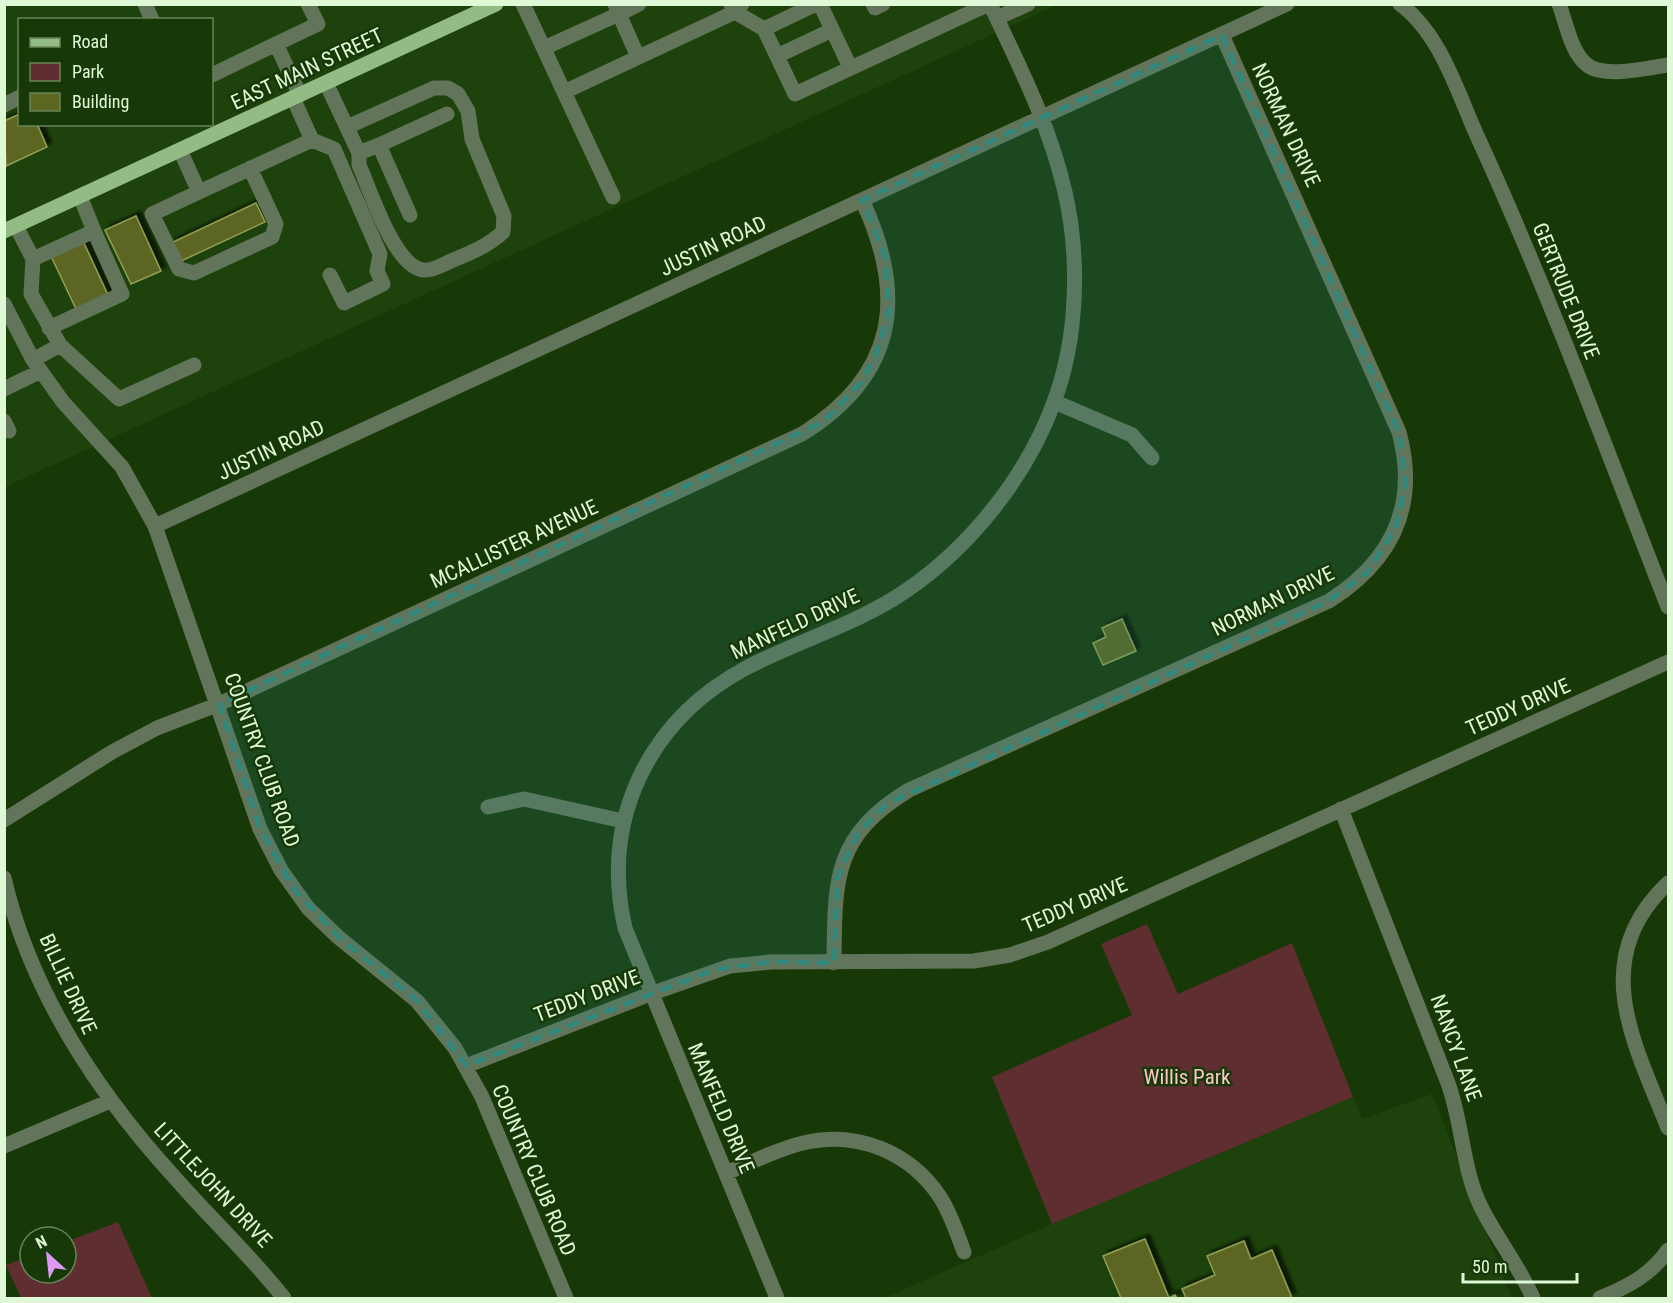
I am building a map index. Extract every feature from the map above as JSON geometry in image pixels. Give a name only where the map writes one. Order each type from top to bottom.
[{"type":"main road","name":"EAST MAIN STREET","points":[[10,229],[496,4]]},
{"type":"street","points":[[144,4],[151,18]]},
{"type":"street","points":[[213,75],[318,24],[308,4]]},
{"type":"street","points":[[524,4],[613,197]]},
{"type":"street","points":[[544,48],[617,9],[639,4]]},
{"type":"street","points":[[764,29],[818,4],[850,67]]},
{"type":"street","points":[[873,4],[875,8],[882,4]]},
{"type":"street","points":[[564,92],[736,7],[764,29],[795,94],[850,67],[992,9],[1028,4]]},
{"type":"street","name":"JUSTIN ROAD","points":[[155,526],[1287,4]]},
{"type":"street","name":"GERTRUDE DRIVE","points":[[1400,4],[1414,15],[1434,43],[1496,177],[1538,275],[1668,607]]},
{"type":"street","points":[[1559,4],[1578,54],[1585,64],[1596,70],[1608,72],[1668,65]]},
{"type":"street","points":[[617,9],[638,57]]},
{"type":"street","name":"MANFELD DRIVE","points":[[777,1299],[650,994],[625,928],[620,906],[619,848],[623,822],[642,772],[671,724],[707,692],[747,668],[877,609],[937,568],[1002,497],[1024,464],[1055,402],[1069,341],[1076,258],[1065,190],[1042,118],[992,9]]},
{"type":"street","points":[[777,56],[832,30]]},
{"type":"street","name":"NORMAN DRIVE","points":[[834,963],[838,877],[846,852],[858,834],[887,804],[909,790],[1329,601],[1368,572],[1384,553],[1396,528],[1406,483],[1406,458],[1399,432],[1222,35]]},
{"type":"street","points":[[276,44],[312,140]]},
{"type":"street","points":[[326,83],[347,128],[359,153],[359,165],[399,255],[411,267],[426,271],[493,242],[503,232],[504,216],[471,139],[468,111],[458,94],[448,88],[434,88],[347,128]]},
{"type":"street","points":[[4,105],[18,98]]},
{"type":"street","points":[[359,153],[447,114]]},
{"type":"street","points":[[250,168],[276,224],[272,237],[194,273],[179,269],[152,214],[250,168],[312,140],[333,149],[380,254],[377,271],[383,284],[344,303],[330,275]]},
{"type":"street","points":[[379,145],[410,215]]},
{"type":"street","points":[[180,150],[199,192]]},
{"type":"street","points":[[49,328],[122,294],[80,196]]},
{"type":"street","name":"MCALLISTER AVENUE","points":[[4,820],[112,752],[157,728],[219,704],[802,434],[824,421],[841,406],[870,368],[889,312],[889,284],[885,257],[862,200]]},
{"type":"street","points":[[10,229],[33,259],[31,294],[49,328],[60,345],[119,399],[194,365]]},
{"type":"street","points":[[33,259],[94,231]]},
{"type":"street","points":[[5,305],[31,294]]},
{"type":"street","name":"COUNTRY CLUB ROAD","points":[[5,305],[37,366],[63,402],[122,466],[155,526],[219,704],[260,829],[293,888],[338,937],[417,1000],[466,1066],[482,1097],[566,1299]]},
{"type":"street","points":[[4,343],[20,337]]},
{"type":"street","points":[[4,389],[37,366],[60,345]]},
{"type":"street","points":[[1055,402],[1132,435],[1152,458]]},
{"type":"street","name":"TEDDY DRIVE","points":[[466,1066],[650,994],[730,966],[771,962],[974,961],[1010,955],[1048,942],[1668,662]]},
{"type":"street","points":[[488,807],[524,800],[623,822]]},
{"type":"street","name":"NANCY LANE","points":[[1341,809],[1455,1102],[1470,1177],[1482,1209],[1519,1269],[1533,1299]]},
{"type":"street","name":"BILLIE DRIVE","points":[[4,878],[31,960],[52,1005],[76,1051],[110,1101]]},
{"type":"street","points":[[1668,883],[1645,908],[1636,925],[1625,960],[1622,986],[1630,1032],[1668,1128]]},
{"type":"street","points":[[4,1146],[110,1101]]},
{"type":"street","name":"LITTLEJOHN DRIVE","points":[[110,1101],[178,1182],[260,1267],[284,1299]]},
{"type":"street","points":[[726,1173],[803,1143],[824,1140],[862,1141],[898,1156],[915,1167],[940,1198],[964,1252]]},
{"type":"street","points":[[1600,1299],[1637,1281],[1654,1268],[1668,1250]]},
{"type":"highlighted area","points":[[1222,35],[1399,432],[1406,483],[1396,528],[1368,572],[1329,601],[887,804],[858,834],[838,877],[834,963],[771,962],[714,970],[466,1066],[417,1001],[338,937],[293,888],[260,829],[219,704],[824,421],[860,383],[874,359],[889,312],[885,257],[862,200]]},
{"type":"shaded area","points":[[4,5],[1057,5],[5,487]]},
{"type":"shaded area","points":[[1432,1094],[1512,1298],[884,1298],[1052,1224],[1353,1097],[1362,1119]]},
{"type":"green space","name":"Willis Park","points":[[1147,924],[1178,994],[1292,943],[1353,1097],[1052,1224],[992,1077],[1132,1015],[1101,944]]},
{"type":"green space","points":[[118,1222],[152,1298],[21,1298],[6,1265],[18,1260],[18,1285],[78,1285],[78,1237]]},
{"type":"building","points":[[18,115],[18,126],[38,126],[47,147],[6,166],[4,121]]},
{"type":"building","points":[[256,203],[265,222],[179,262],[171,243]]},
{"type":"building","points":[[136,216],[161,271],[131,284],[105,230]]},
{"type":"building","points":[[83,241],[108,295],[76,309],[51,256]]},
{"type":"building","points":[[1122,619],[1136,651],[1103,665],[1093,643],[1106,637],[1102,628]]},
{"type":"building","points":[[1145,1239],[1169,1298],[1121,1298],[1103,1256]]},
{"type":"building","points":[[1244,1241],[1251,1259],[1272,1250],[1292,1298],[1186,1298],[1182,1289],[1215,1275],[1207,1256]]}]
